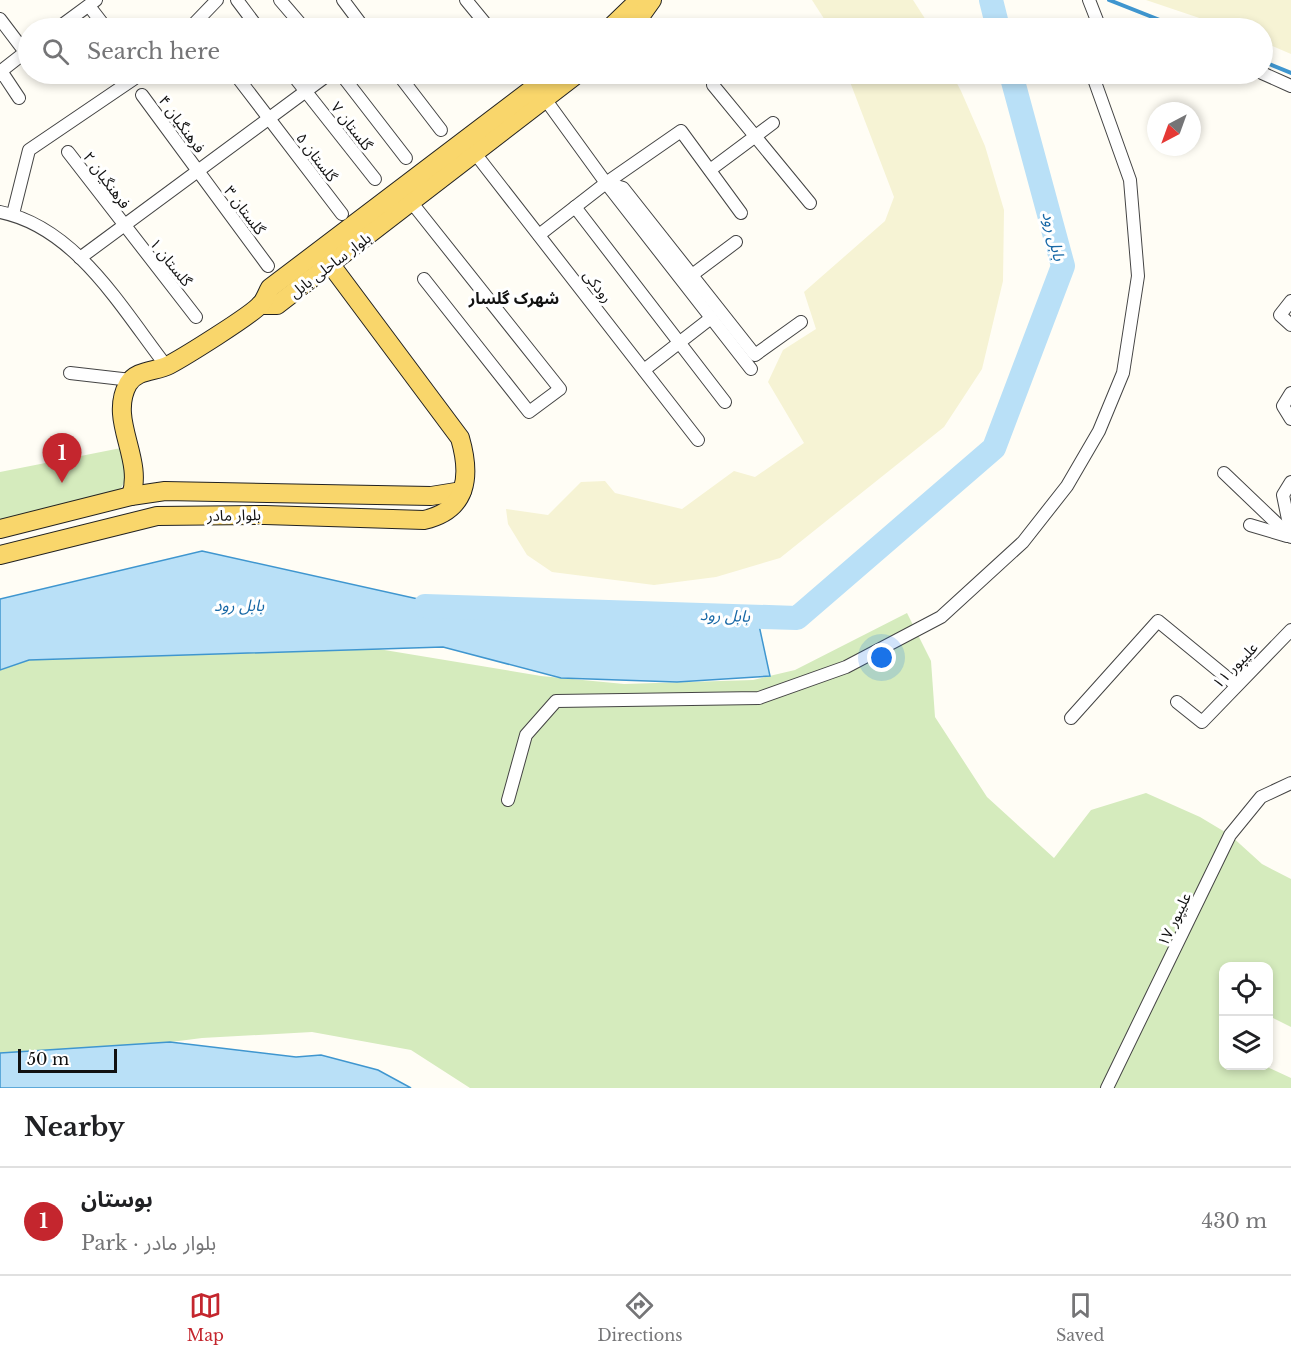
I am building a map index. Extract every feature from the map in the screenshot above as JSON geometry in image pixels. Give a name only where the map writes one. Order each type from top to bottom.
[{"type":"main road","points":[[620,18],[639,0]]},
{"type":"main road","points":[[639,18],[652,0]]},
{"type":"main road","name":"بلوار ساحلی بابل","points":[[260,305],[277,304],[412,203],[474,152],[537,85]]},
{"type":"main road","name":"بلوار ساحلی بابل","points":[[260,305],[270,288],[537,85]]},
{"type":"main road","points":[[331,265],[460,438],[467,463],[467,480],[462,491]]},
{"type":"main road","points":[[131,496],[135,484],[134,462],[121,412],[131,380],[139,374],[167,367],[260,305]]},
{"type":"main road","name":"بلوار مادر","points":[[0,529],[131,496],[165,491],[431,496],[462,491]]},
{"type":"main road","name":"بلوار مادر","points":[[0,555],[157,516],[266,514],[424,520],[441,516],[462,491]]},
{"type":"street","points":[[202,18],[217,0]]},
{"type":"street","points":[[237,0],[250,18]]},
{"type":"street","points":[[280,0],[295,18]]},
{"type":"street","points":[[344,0],[357,18]]},
{"type":"street","points":[[466,0],[481,18]]},
{"type":"street","points":[[1089,0],[1098,18]]},
{"type":"street","points":[[72,18],[93,3],[101,18]]},
{"type":"street","points":[[0,19],[18,40]]},
{"type":"street","points":[[18,58],[1,72],[19,98]]},
{"type":"street","points":[[1273,78],[1291,86]]},
{"type":"street","points":[[13,214],[30,150],[126,84]]},
{"type":"street","name":"گلستان ۵","points":[[243,84],[342,214]]},
{"type":"street","name":"گلستان ۷","points":[[300,84],[375,179]]},
{"type":"street","points":[[80,258],[315,84]]},
{"type":"street","points":[[349,84],[406,158]]},
{"type":"street","points":[[406,84],[441,130]]},
{"type":"street","points":[[713,84],[810,203]]},
{"type":"street","points":[[508,800],[526,735],[556,701],[759,698],[846,667],[941,617],[1023,542],[1067,486],[1099,430],[1123,373],[1138,276],[1130,180],[1096,84]]},
{"type":"street","points":[[537,85],[606,183],[751,369]]},
{"type":"street","name":"فرهنگیان ۴","points":[[142,95],[197,171]]},
{"type":"street","points":[[710,170],[773,123]]},
{"type":"street","points":[[539,234],[606,183],[681,131],[741,213]]},
{"type":"street","name":"فرهنگیان ۲","points":[[68,152],[123,226]]},
{"type":"street","name":"رودکی","points":[[474,152],[698,440]]},
{"type":"street","name":"گلستان ۳","points":[[197,171],[268,266]]},
{"type":"street","points":[[606,183],[623,188],[756,355],[801,322]]},
{"type":"street","points":[[412,203],[560,389],[529,412],[424,279]]},
{"type":"street","points":[[575,207],[725,402]]},
{"type":"street","points":[[0,212],[13,214],[36,223],[61,238],[80,258],[167,367]]},
{"type":"street","name":"گلستان ۱","points":[[123,226],[196,317]]},
{"type":"street","points":[[692,275],[736,242]]},
{"type":"street","points":[[1291,301],[1280,315],[1291,325]]},
{"type":"street","points":[[644,370],[711,318]]},
{"type":"street","points":[[70,373],[131,380]]},
{"type":"street","points":[[1291,393],[1283,406],[1291,419]]},
{"type":"street","points":[[1224,473],[1291,536]]},
{"type":"street","points":[[1291,482],[1283,495],[1291,536]]},
{"type":"street","points":[[1250,525],[1291,536]]},
{"type":"street","points":[[1071,718],[1158,621],[1236,685]]},
{"type":"street","name":"علیپور ۱۱","points":[[1177,702],[1202,722],[1291,630]]},
{"type":"street","name":"علیپور ۱۷","points":[[1107,1088],[1230,835],[1262,797],[1291,783]]},
{"type":"shaded area","points":[[812,0],[913,0],[925,18],[824,18]]},
{"type":"shaded area","points":[[1146,0],[1291,0],[1291,54],[1273,46],[1273,18],[1199,18]]},
{"type":"shaded area","points":[[851,84],[957,84],[985,146],[1004,210],[1003,281],[982,369],[944,427],[780,558],[716,577],[654,585],[552,572],[527,555],[508,524],[506,509],[548,515],[581,482],[605,481],[615,493],[682,509],[734,471],[755,477],[804,443],[768,382],[783,350],[816,329],[804,292],[885,221],[894,197]]},
{"type":"green space","points":[[121,448],[128,475],[120,490],[0,520],[0,472]]},
{"type":"green space","points":[[907,613],[931,661],[935,717],[987,797],[1054,858],[1091,810],[1146,793],[1200,817],[1230,835],[1262,864],[1291,879],[1291,1027],[1273,1018],[1273,962],[1219,962],[1219,1070],[1273,1070],[1291,1078],[1291,1088],[470,1088],[411,1050],[312,1032],[202,1038],[124,1048],[0,1054],[0,668],[102,638],[330,641],[541,676],[624,684],[753,680],[795,670]]},
{"type":"water","points":[[202,551],[454,607],[757,616],[770,676],[677,682],[561,678],[443,647],[29,660],[0,670],[0,599]]},
{"type":"water","points":[[170,1042],[296,1057],[321,1055],[378,1070],[411,1088],[0,1088],[0,1053]]},
{"type":"waterway","name":"بابل رود","points":[[991,0],[996,18]]},
{"type":"waterway","points":[[1109,0],[1155,18]]},
{"type":"waterway","points":[[1273,66],[1291,73]]},
{"type":"waterway","name":"بابل رود","points":[[425,606],[797,618],[994,448],[1063,266],[1014,84]]},
{"type":"place","name":"بوستان","points":[[62,483]]},
{"type":"district","name":"شهرک گلسار","points":[[514,298]]}]
